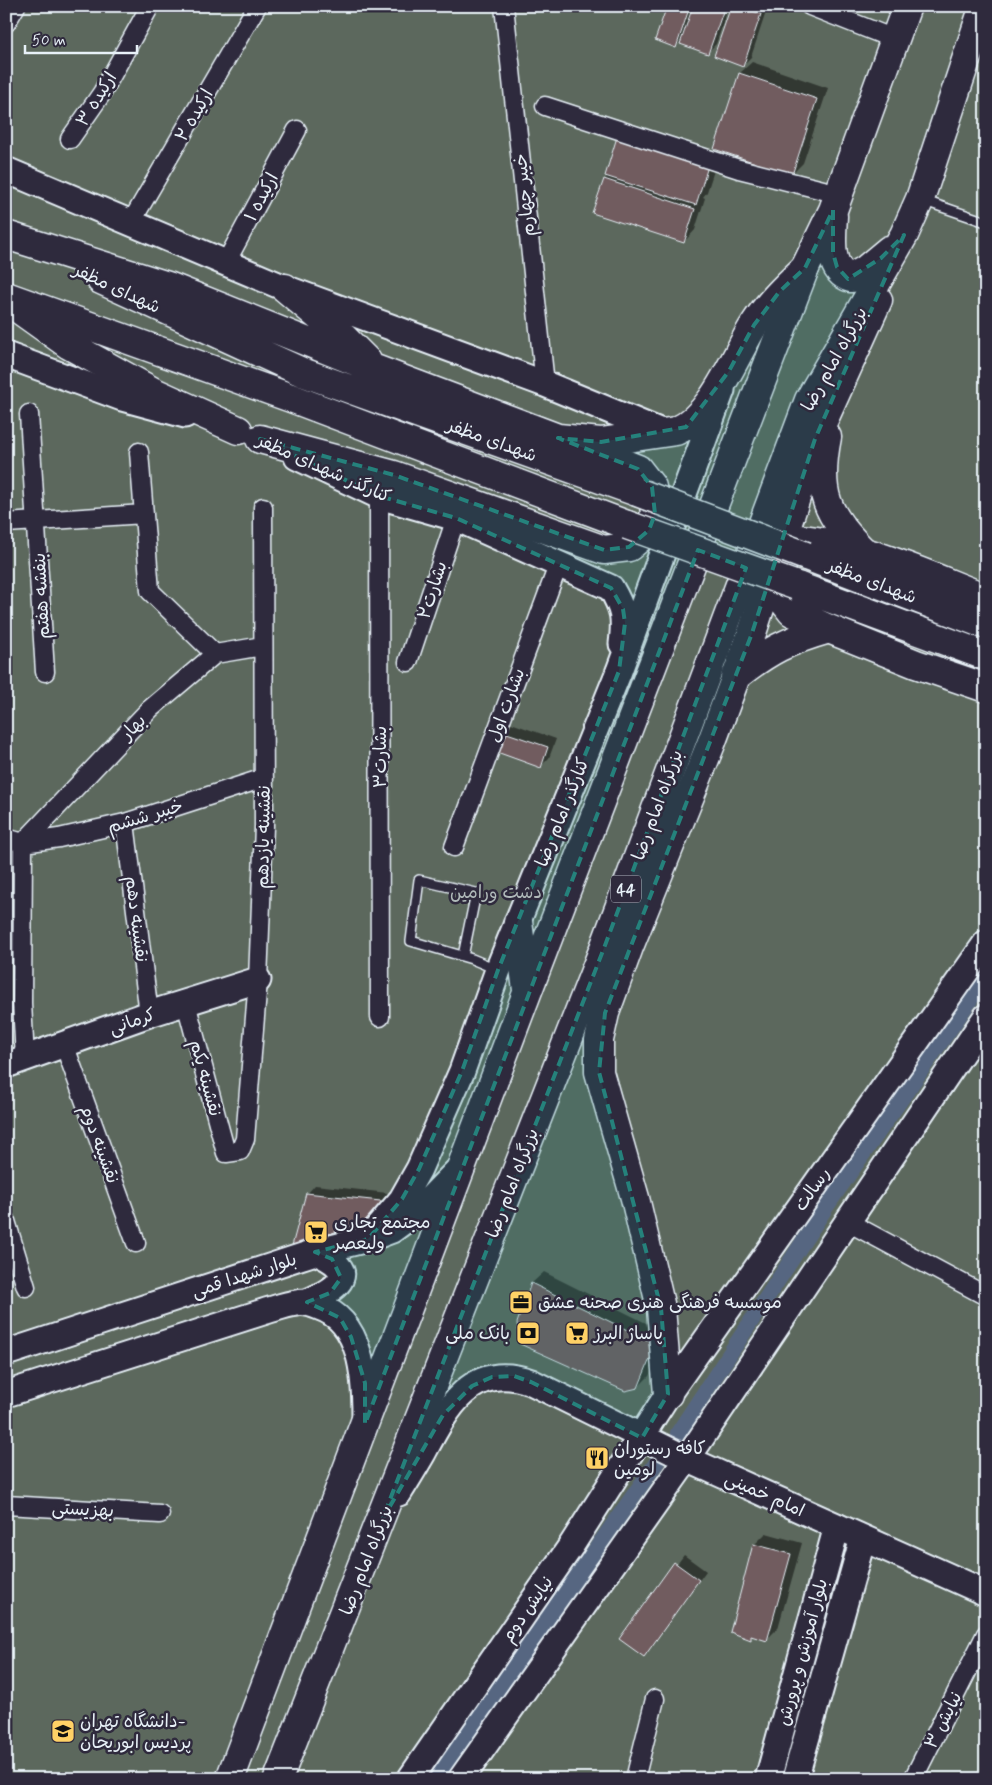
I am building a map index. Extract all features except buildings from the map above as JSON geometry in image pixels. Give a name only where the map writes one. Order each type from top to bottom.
[{"type":"main road","points":[[230,1779],[527,993],[805,268],[836,202],[907,6]]},
{"type":"main road","name":"بزرگراه امام رضا","points":[[278,1779],[382,1520],[604,948],[809,400],[904,235],[920,199],[984,6]]},
{"type":"main road","points":[[6,170],[285,288],[545,384],[664,432]]},
{"type":"main road","points":[[836,202],[833,253],[837,267],[845,276],[851,278],[865,270],[904,235]]},
{"type":"main road","points":[[668,1394],[661,1308],[635,1198],[599,1072],[599,1040],[605,1012],[628,947],[711,744],[751,636],[815,439],[878,302],[904,235]]},
{"type":"main road","points":[[6,236],[168,286],[375,369],[638,469],[652,487],[655,514],[649,530],[628,547],[604,550],[394,475],[249,435],[152,391],[77,350],[6,300]]},
{"type":"main road","name":"شهدای مظفر","points":[[6,236],[302,372],[637,492],[986,625]]},
{"type":"main road","points":[[558,438],[601,442],[686,427],[702,410],[729,371],[754,325],[780,291],[805,268]]},
{"type":"main road","points":[[285,288],[342,337],[375,369]]},
{"type":"main road","name":"شهدای مظفر","points":[[6,296],[291,398],[627,525],[986,656]]},
{"type":"main road","name":"کنارگذر شهدای مظفر","points":[[6,356],[122,398],[249,435],[380,496],[456,518],[611,588],[623,608],[625,623],[619,671]]},
{"type":"main road","name":"کنارگذر امام رضا","points":[[368,1239],[402,1199],[419,1169],[462,1071],[498,970],[619,671],[729,371]]},
{"type":"main road","points":[[835,396],[825,446],[823,486],[830,514],[845,533],[866,554]]},
{"type":"main road","points":[[986,598],[825,541],[799,539],[788,552],[779,571],[781,598],[792,612],[828,630],[916,664],[986,688]]},
{"type":"main road","points":[[735,677],[762,656],[794,639],[828,630]]},
{"type":"main road","points":[[518,922],[527,993]]},
{"type":"main road","name":"رسالت","points":[[642,1438],[668,1394],[986,943]]},
{"type":"main road","name":"کرمانی","points":[[16,1062],[149,1014],[258,980]]},
{"type":"main road","points":[[461,1779],[687,1459],[986,1017]]},
{"type":"main road","name":"بلوار شهدا قمی","points":[[6,1354],[315,1252],[368,1239],[392,1230],[418,1211],[463,1165]]},
{"type":"main road","points":[[307,1302],[330,1293],[338,1286],[341,1278],[341,1272],[332,1259],[315,1252]]},
{"type":"main road","points":[[6,1394],[296,1302],[307,1302],[328,1309],[340,1318],[351,1337],[361,1361],[365,1384],[365,1424]]},
{"type":"main road","name":"امام خمینی","points":[[382,1520],[418,1462],[443,1415],[457,1398],[472,1386],[492,1376],[514,1376],[531,1382],[687,1459],[986,1594]]},
{"type":"main road","name":"نیایش دوم","points":[[410,1779],[571,1546],[642,1438]]},
{"type":"main road","name":"بلوار آموزش و پرورش","points":[[768,1779],[837,1526]]},
{"type":"main road","name":"بلوار آموزش و پرورش","points":[[795,1779],[863,1538]]},
{"type":"street","points":[[6,23],[16,6]]},
{"type":"street","name":"ارکیده ۳","points":[[70,139],[102,93],[150,6]]},
{"type":"street","name":"ارکیده ۲","points":[[130,224],[257,6]]},
{"type":"street","name":"خیبر چهارم","points":[[504,6],[545,384]]},
{"type":"street","points":[[810,6],[894,39]]},
{"type":"street","points":[[545,106],[836,202]]},
{"type":"street","name":"ارکیده ۱","points":[[225,264],[298,130]]},
{"type":"street","name":"بنفشه هفتم","points":[[29,414],[46,672]]},
{"type":"street","points":[[139,452],[150,591],[215,654],[263,646]]},
{"type":"street","name":"بشارت۳","points":[[380,496],[380,1018]]},
{"type":"street","name":"نقشینه یازدهم","points":[[226,1153],[240,1151],[245,1139],[258,980],[264,826],[263,507]]},
{"type":"street","points":[[6,523],[144,514]]},
{"type":"street","name":"بشارت۲","points":[[408,662],[456,518]]},
{"type":"street","name":"بشارت اول","points":[[454,847],[558,563]]},
{"type":"street","name":"بهار","points":[[23,843],[150,709],[215,654]]},
{"type":"street","name":"خیبر ششم","points":[[23,843],[59,838],[125,823],[264,778]]},
{"type":"street","name":"نقشینه دهم","points":[[125,823],[149,1014]]},
{"type":"street","points":[[6,838],[23,843],[22,1002],[16,1062]]},
{"type":"street","name":"نقشینه یکم","points":[[186,1003],[226,1153]]},
{"type":"street","name":"نقشینه دوم","points":[[64,1044],[136,1243]]},
{"type":"street","points":[[6,1220],[26,1287]]},
{"type":"street","points":[[848,1222],[986,1296]]},
{"type":"street","name":"بهزیستی","points":[[6,1506],[160,1514]]},
{"type":"street","name":"نیایش ۳","points":[[914,1779],[986,1634]]},
{"type":"street","points":[[635,1779],[655,1699]]},
{"type":"lane","points":[[920,199],[986,222]]},
{"type":"lane","points":[[463,956],[476,894],[418,880],[411,941],[463,956],[498,970]]},
{"type":"highlighted area","points":[[833,210],[833,253],[837,267],[848,279],[881,258],[904,235],[815,439],[751,636],[605,1013],[599,1072],[661,1308],[668,1394],[642,1438],[531,1382],[514,1376],[492,1377],[472,1386],[443,1415],[382,1520],[604,948],[746,568],[698,550],[365,1424],[365,1383],[351,1337],[340,1318],[307,1302],[330,1293],[341,1278],[332,1259],[315,1252],[368,1239],[402,1199],[419,1169],[462,1071],[498,970],[619,671],[625,623],[623,609],[611,588],[456,518],[379,496],[260,439],[394,475],[604,550],[629,547],[649,530],[655,514],[652,487],[638,469],[558,438],[601,442],[686,427],[729,371],[754,325],[780,291],[805,268]]},
{"type":"green space","name":"دشت ورامین","points":[[6,6],[986,6],[986,1779],[6,1779]]},
{"type":"waterway","points":[[678,1433],[824,1210],[986,977]]},
{"type":"waterway","points":[[435,1779],[657,1462]]},
{"type":"place","name":"مجتمع تجاری ولیعصر","points":[[316,1232]]},
{"type":"place","name":"موسسه فرهنگی هنری صحنه عشق","points":[[521,1302]]},
{"type":"place","name":"بانک ملی","points":[[528,1333]]},
{"type":"place","name":"پاساژ البرز","points":[[577,1333]]},
{"type":"place","name":"کافه رستوران لومین","points":[[597,1458]]},
{"type":"place","name":"دانشگاه تهران- پردیس ابوریحان","points":[[63,1731]]}]
